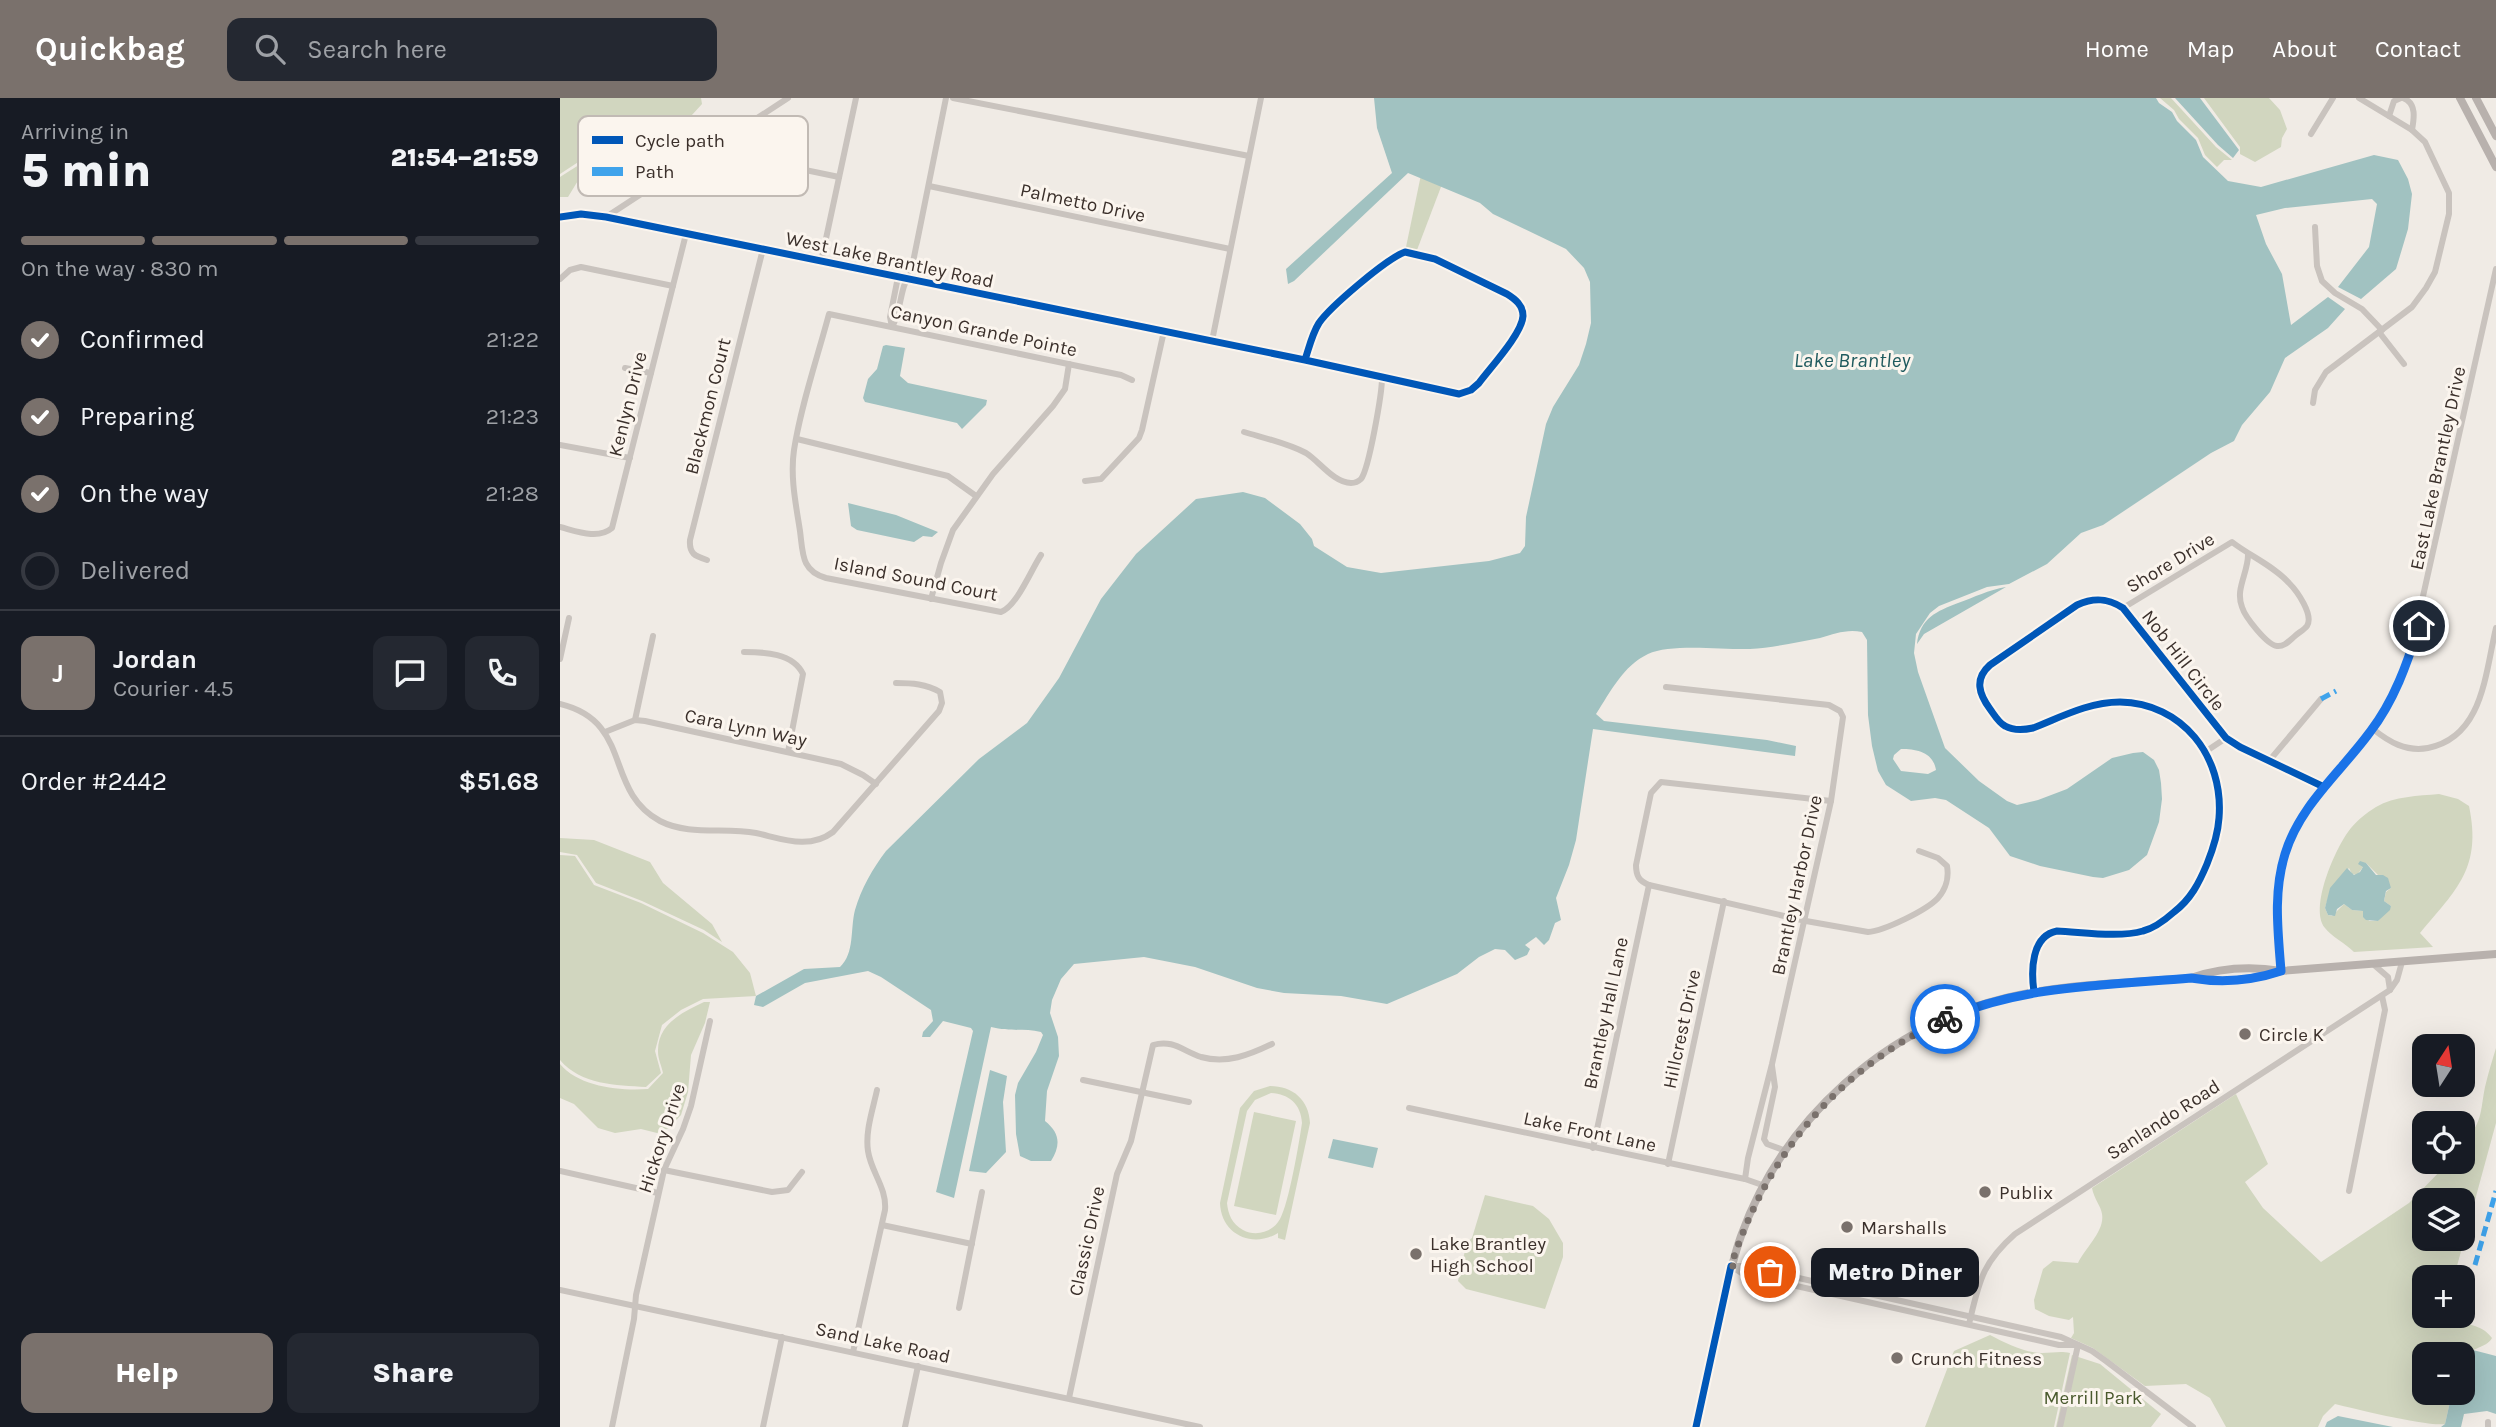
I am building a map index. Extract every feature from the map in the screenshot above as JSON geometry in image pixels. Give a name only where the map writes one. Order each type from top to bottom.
[{"type":"main road","points":[[2460,98],[2496,167]]},
{"type":"main road","points":[[2476,98],[2496,136]]},
{"type":"main road","points":[[1696,1427],[1731,1266],[1742,1233],[1765,1186],[1786,1151],[1814,1114],[1870,1063],[1901,1042],[1969,1009],[2034,992],[2191,978],[2212,982],[2259,978],[2281,971],[2496,954]]},
{"type":"street","points":[[761,116],[788,98]]},
{"type":"street","points":[[821,262],[856,98]]},
{"type":"street","points":[[892,327],[890,317],[902,278],[911,272],[946,98]]},
{"type":"street","points":[[953,98],[1250,156]]},
{"type":"street","points":[[1212,341],[1261,98]]},
{"type":"street","points":[[2311,134],[2333,98]]},
{"type":"street","points":[[2313,402],[2319,382],[2326,372],[2412,307],[2426,289],[2435,272],[2449,214],[2449,193],[2425,142],[2359,98]]},
{"type":"street","points":[[2389,117],[2394,101],[2402,98],[2408,100],[2413,107],[2412,131]]},
{"type":"street","points":[[808,171],[839,177]]},
{"type":"street","name":"Palmetto Drive","points":[[929,186],[1230,249]]},
{"type":"street","points":[[606,217],[638,196]]},
{"type":"street","name":"West Lake Brantley Road","points":[[560,218],[582,214],[606,217],[1305,360],[1453,393],[1468,392],[1479,383],[1518,331],[1522,308],[1518,301],[1507,294],[1435,259],[1405,252],[1392,259],[1325,316],[1315,330],[1305,360]]},
{"type":"street","points":[[2315,228],[2317,266],[2326,288],[2362,309],[2404,364]]},
{"type":"street","name":"Kenlyn Drive","points":[[560,527],[594,534],[608,531],[615,522],[686,234]]},
{"type":"street","name":"Blackmon Court","points":[[707,560],[691,552],[690,540],[762,249]]},
{"type":"street","points":[[560,279],[570,270],[581,267],[673,286]]},
{"type":"street","name":"East Lake Brantley Drive","points":[[2281,971],[2277,898],[2282,865],[2301,818],[2372,729],[2398,685],[2419,626],[2496,269]]},
{"type":"street","name":"Canyon Grande Pointe","points":[[829,314],[1121,375],[1132,380]]},
{"type":"street","name":"Island Sound Court","points":[[829,314],[797,439],[793,468],[803,550],[806,565],[811,572],[826,578],[989,611],[1006,610],[1014,602],[1041,555]]},
{"type":"street","points":[[1085,481],[1101,479],[1139,438],[1164,331]]},
{"type":"street","points":[[931,599],[953,530],[993,474],[1065,389],[1069,364]]},
{"type":"street","points":[[625,368],[651,373]]},
{"type":"street","points":[[1244,432],[1294,447],[1339,479],[1357,482],[1366,467],[1382,378]]},
{"type":"street","points":[[797,439],[948,476],[976,496]]},
{"type":"street","points":[[560,445],[630,458]]},
{"type":"street","name":"Shore Drive","points":[[2123,608],[2232,542],[2248,555]]},
{"type":"street","points":[[2248,555],[2290,584],[2309,619],[2307,626],[2283,646],[2274,647],[2265,640],[2242,609],[2241,582],[2248,555]]},
{"type":"street","name":"Nob Hill Circle","points":[[2205,752],[2182,723],[2167,714],[2136,704],[2100,704],[2023,730],[2014,730],[1999,722],[1984,700],[1979,680],[1985,668],[2077,605],[2088,600],[2110,600],[2123,608],[2226,738],[2324,786]]},
{"type":"street","points":[[560,659],[569,618]]},
{"type":"street","points":[[2372,729],[2389,742],[2405,748],[2421,749],[2449,741],[2461,733],[2479,703],[2496,628]]},
{"type":"street","points":[[606,732],[635,720],[653,636]]},
{"type":"street","points":[[744,652],[758,652],[789,659],[795,662],[803,674],[788,752]]},
{"type":"street","points":[[560,704],[589,716],[606,732],[635,801],[661,821],[690,830],[739,830],[791,841],[814,841],[833,832],[939,711],[942,703],[940,692],[932,687],[896,683]]},
{"type":"street","name":"Brantley Harbor Drive","points":[[1667,687],[1829,705],[1840,711],[1843,722],[1831,801],[1745,1179]]},
{"type":"street","points":[[2269,761],[2321,699]]},
{"type":"street","name":"Cara Lynn Way","points":[[635,720],[841,764],[854,769],[876,784]]},
{"type":"street","points":[[2034,992],[2032,972],[2039,942],[2044,936],[2057,931],[2143,931],[2161,923],[2193,893],[2212,852],[2220,816],[2218,794],[2205,752],[2226,738]]},
{"type":"street","points":[[1831,801],[1661,782],[1651,793],[1636,875],[1649,885],[1805,921],[1856,931],[1878,931],[1931,904],[1943,892],[1948,880],[1947,866],[1938,858],[1919,851]]},
{"type":"street","name":"Brantley Hall Lane","points":[[1592,1148],[1649,885]]},
{"type":"street","name":"Hillcrest Drive","points":[[1668,1164],[1724,901]]},
{"type":"street","name":"Sanlando Road","points":[[1969,1324],[1981,1275],[1989,1260],[2015,1234],[2382,996],[2397,980],[2402,962]]},
{"type":"street","points":[[2373,964],[2388,976],[2390,990]]},
{"type":"street","points":[[2349,1191],[2385,1010],[2382,996]]},
{"type":"street","name":"Hickory Drive","points":[[635,1306],[658,1193],[664,1170],[691,1106],[709,1021]]},
{"type":"street","name":"Classic Drive","points":[[1069,1398],[1117,1174],[1130,1141],[1153,1045],[1170,1043],[1200,1056],[1215,1059],[1246,1056],[1272,1044]]},
{"type":"street","name":"Brantley Harbor Drive","points":[[1772,1065],[1775,1087],[1764,1139],[1767,1144],[1786,1151]]},
{"type":"street","points":[[1083,1080],[1189,1102]]},
{"type":"street","points":[[853,1352],[885,1210],[884,1192],[868,1154],[867,1143],[877,1090]]},
{"type":"street","name":"Lake Front Lane","points":[[1409,1108],[1745,1179],[1765,1186]]},
{"type":"street","points":[[664,1170],[772,1192],[788,1189],[802,1172]]},
{"type":"street","points":[[560,1171],[658,1193]]},
{"type":"street","points":[[959,1308],[982,1192]]},
{"type":"street","points":[[882,1225],[972,1244]]},
{"type":"street","points":[[1731,1266],[1745,1266],[2061,1336],[2115,1367],[2193,1427]]},
{"type":"street","points":[[1731,1266],[1742,1274],[2059,1345],[2078,1345]]},
{"type":"street","name":"Sand Lake Road","points":[[560,1290],[1200,1427]]},
{"type":"street","points":[[612,1427],[635,1306]]},
{"type":"street","points":[[763,1427],[782,1337]]},
{"type":"street","points":[[2060,1427],[2078,1345]]},
{"type":"street","points":[[905,1427],[918,1366]]},
{"type":"street","points":[[2174,1412],[2181,1427]]},
{"type":"green space","points":[[560,98],[701,98],[702,104],[691,116],[578,116],[578,162],[560,174]]},
{"type":"green space","points":[[2160,98],[2171,98],[2216,147],[2232,160],[2224,160],[2217,167],[2205,155],[2198,138]]},
{"type":"green space","points":[[2204,98],[2269,98],[2280,110],[2287,129],[2281,147],[2255,162],[2240,154],[2240,147]]},
{"type":"green space","points":[[578,166],[578,181],[568,197],[560,197],[560,177]]},
{"type":"green space","points":[[1422,170],[1444,179],[1417,250],[1406,247]]},
{"type":"green space","points":[[2439,794],[2458,799],[2469,806],[2472,846],[2469,862],[2455,890],[2420,933],[2433,947],[2354,952],[2325,928],[2321,919],[2322,894],[2337,852],[2354,825],[2383,803]],"holes":[[[2366,863],[2391,888],[2386,892],[2384,901],[2391,906],[2378,921],[2369,921],[2364,911],[2352,910],[2344,904],[2332,916],[2328,915],[2325,908],[2329,894],[2349,868],[2352,874],[2357,875]]]},
{"type":"green space","points":[[560,838],[594,840],[650,862],[663,883],[712,924],[722,942],[704,930],[596,883],[577,855],[560,852]]},
{"type":"green space","points":[[560,855],[575,856],[594,885],[641,903],[703,933],[733,952],[750,973],[756,996],[703,999],[681,1010],[662,1025],[655,1051],[661,1073],[646,1087],[589,1079],[568,1068],[560,1060]]},
{"type":"green space","points":[[704,1002],[710,1002],[705,1023],[691,1055],[688,1092],[681,1115],[669,1128],[657,1133],[641,1129],[615,1133],[598,1128],[574,1104],[560,1098],[560,1064],[568,1072],[589,1083],[613,1088],[648,1089],[663,1073],[658,1052],[662,1034],[673,1020]]},
{"type":"green space","points":[[2496,1048],[2496,1123],[2475,1200],[2475,1188],[2424,1188],[2437,1174],[2475,1174],[2475,1128],[2480,1117]]},
{"type":"green space","points":[[1270,1086],[1286,1089],[1303,1101],[1309,1115],[1310,1123],[1285,1240],[1278,1238],[1278,1233],[1258,1239],[1240,1236],[1226,1223],[1222,1214],[1220,1203],[1240,1108],[1254,1091]],"holes":[[[1271,1093],[1293,1101],[1299,1110],[1302,1123],[1287,1200],[1280,1219],[1264,1232],[1253,1233],[1239,1228],[1233,1222],[1227,1203],[1247,1111],[1255,1100]]]},
{"type":"green space","points":[[2236,1094],[2268,1164],[2245,1182],[2263,1208],[2321,1262],[2412,1200],[2412,1251],[2461,1251],[2457,1265],[2412,1265],[2412,1328],[2475,1326],[2492,1338],[2475,1350],[2475,1342],[2412,1342],[2412,1405],[2449,1405],[2445,1424],[2408,1420],[2335,1404],[2323,1416],[2318,1427],[2226,1427],[2210,1398],[2186,1384],[2145,1386],[2093,1348],[2071,1338],[2074,1333],[2073,1317],[2069,1320],[2049,1316],[2035,1309],[2034,1300],[2043,1269],[2053,1261],[2078,1263],[2098,1233],[2102,1214],[2092,1188]]},
{"type":"green space","points":[[1254,1112],[1296,1121],[1276,1215],[1234,1206]]},
{"type":"green space","points":[[1485,1195],[1533,1206],[1549,1219],[1563,1243],[1563,1257],[1545,1309],[1466,1289],[1458,1281],[1467,1242],[1472,1238]]},
{"type":"green space","points":[[1990,1335],[2029,1351],[2070,1353],[2054,1427],[1925,1427],[1954,1351]]},
{"type":"green space","name":"Merrill Park","points":[[2072,1355],[2100,1364],[2161,1414],[2151,1427],[2056,1427]]},
{"type":"water","name":"Lake Brantley","points":[[1374,98],[2156,98],[2196,140],[2203,157],[2228,181],[2261,187],[2374,155],[2398,160],[2412,194],[2408,229],[2396,269],[2361,299],[2338,287],[2369,247],[2377,204],[2372,199],[2285,208],[2256,215],[2266,244],[2282,274],[2291,325],[2328,297],[2345,309],[2328,328],[2285,358],[2270,392],[2242,425],[2234,441],[2211,453],[2103,525],[2081,533],[2047,564],[2009,584],[1987,587],[1939,606],[1930,613],[1916,634],[1914,653],[1918,672],[1945,748],[1979,781],[2007,801],[2017,805],[2067,789],[2112,758],[2143,752],[2154,760],[2161,783],[2159,822],[2147,855],[2129,870],[2103,878],[2093,877],[2040,866],[2010,856],[1989,828],[1946,800],[1935,798],[1911,801],[1886,785],[1878,771],[1872,746],[1868,715],[1867,640],[1862,632],[1846,632],[1759,648],[1684,648],[1658,651],[1639,659],[1618,680],[1596,714],[1604,721],[1767,740],[1796,746],[1795,756],[1593,729],[1576,840],[1556,898],[1561,920],[1555,923],[1549,940],[1544,945],[1536,937],[1525,945],[1530,949],[1527,955],[1515,960],[1505,950],[1495,949],[1479,957],[1457,974],[1387,1004],[1341,996],[1284,993],[1257,988],[1195,967],[1144,957],[1074,964],[1061,979],[1050,1013],[1058,1037],[1059,1056],[1047,1091],[1045,1121],[1054,1130],[1057,1140],[1051,1161],[1031,1161],[1020,1156],[1016,1134],[1015,1095],[1018,1083],[1043,1035],[1035,1031],[991,1027],[954,1198],[936,1192],[973,1031],[971,1028],[943,1021],[930,1037],[922,1037],[933,1021],[931,1010],[868,971],[805,983],[763,1007],[754,1005],[756,996],[804,969],[840,967],[850,948],[858,902],[868,879],[886,851],[979,759],[1027,723],[1059,678],[1101,599],[1136,554],[1196,499],[1243,492],[1265,498],[1300,524],[1314,546],[1347,567],[1381,573],[1489,561],[1520,553],[1525,546],[1526,517],[1546,424],[1553,407],[1579,365],[1586,344],[1591,323],[1590,282],[1584,268],[1566,249],[1493,214],[1480,203],[1408,173],[1288,284],[1286,269],[1392,173],[1377,128]],"holes":[[[1901,749],[1928,755],[1936,770],[1928,774],[1901,771],[1893,759]]]},
{"type":"water","points":[[2175,98],[2200,98],[2239,150],[2233,158],[2218,145]]},
{"type":"water","points":[[883,346],[905,348],[900,376],[908,383],[987,400],[986,405],[962,429],[957,423],[865,402],[863,398],[868,379],[877,369]]},
{"type":"water","points":[[848,503],[896,515],[938,532],[932,537],[923,536],[914,542],[857,530],[851,526]]},
{"type":"water","points":[[2006,587],[1924,634],[1917,644],[1922,628],[1937,613]]},
{"type":"water","points":[[2360,861],[2366,863],[2376,875],[2388,878],[2391,888],[2386,891],[2384,901],[2391,906],[2390,910],[2378,921],[2366,920],[2363,911],[2352,910],[2344,904],[2337,909],[2335,916],[2328,915],[2325,908],[2330,888],[2347,868],[2354,875],[2360,872],[2363,867],[2358,864]]},
{"type":"water","points":[[990,1070],[1007,1076],[1003,1102],[1006,1152],[986,1173],[969,1171]]},
{"type":"water","points":[[1333,1139],[1378,1148],[1373,1168],[1328,1158]]},
{"type":"water","points":[[2475,1351],[2496,1356],[2496,1414],[2487,1411],[2464,1414],[2461,1427],[2441,1427],[2445,1424],[2449,1405],[2475,1405]]},
{"type":"water","points":[[2338,1416],[2393,1427],[2325,1427],[2327,1422]]},
{"type":"marked path","points":[[2321,699],[2336,691]]},
{"type":"marked path","points":[[2475,1265],[2496,1191]]},
{"type":"cycle path","points":[[560,217],[581,214],[606,217],[1459,394],[1471,390],[1479,383],[1505,351],[1517,332],[1523,312],[1518,303],[1507,294],[1435,259],[1405,252],[1372,273],[1325,316],[1314,332],[1305,360]]},
{"type":"cycle path","points":[[2034,992],[2035,956],[2042,940],[2048,934],[2057,931],[2112,934],[2143,931],[2160,923],[2185,902],[2201,878],[2213,847],[2218,824],[2219,795],[2206,754],[2195,737],[2180,723],[2162,712],[2142,705],[2109,703],[2075,711],[2033,728],[2019,730],[2005,726],[1995,717],[1981,692],[1980,681],[1990,665],[2077,605],[2095,600],[2112,602],[2123,608],[2226,738],[2324,787]]},
{"type":"cycle path","points":[[1696,1427],[1731,1266]]},
{"type":"way so far","points":[[1770,1272],[1745,1266],[1731,1266],[1742,1233],[1773,1169],[1814,1114],[1838,1090],[1901,1042],[1945,1019]]},
{"type":"place","name":"Circle K","points":[[2245,1034]]},
{"type":"place","name":"Publix","points":[[1985,1192]]},
{"type":"place","name":"Marshalls","points":[[1847,1227]]},
{"type":"place","name":"Lake Brantley High School","points":[[1416,1254]]},
{"type":"place","name":"Metro Diner","points":[[1770,1272]]},
{"type":"place","name":"Crunch Fitness","points":[[1897,1358]]},
{"type":"route","points":[[1945,1019],[2004,998],[2043,990],[2191,978],[2212,982],[2259,978],[2281,971],[2277,898],[2286,852],[2301,818],[2313,800],[2360,746],[2379,719],[2405,669],[2419,626]]}]
